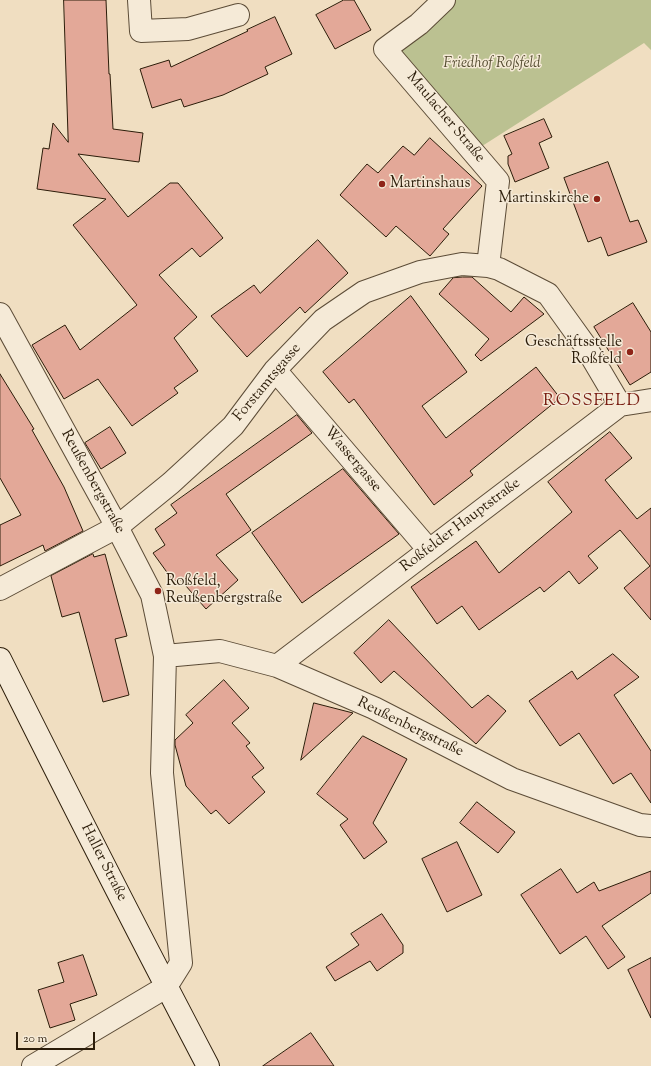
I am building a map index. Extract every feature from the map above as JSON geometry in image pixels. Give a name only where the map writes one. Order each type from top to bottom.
[{"type":"street","points":[[139,0],[141,31],[188,29],[238,14]]},
{"type":"street","name":"Maulacher Straße","points":[[444,0],[419,24],[385,49],[498,181],[488,266]]},
{"type":"street","name":"Forstamtsgasse","points":[[0,589],[117,527],[172,483],[232,426],[275,370],[323,320],[364,292],[420,272],[462,264],[488,266],[499,269],[548,294],[584,344],[620,405]]},
{"type":"street","name":"Reußenbergstraße","points":[[0,314],[117,527],[152,595],[165,656],[162,773],[181,963],[166,987]]},
{"type":"street","name":"Wassergasse","points":[[275,370],[429,550]]},
{"type":"street","name":"Roßfelder Hauptstraße","points":[[277,666],[620,405],[651,400]]},
{"type":"street","name":"Reußenbergstraße","points":[[165,656],[220,651],[277,666],[374,708],[512,779],[640,825],[651,826]]},
{"type":"street","name":"Haller Straße","points":[[0,659],[166,987],[208,1066]]},
{"type":"street","points":[[33,1066],[166,987]]},
{"type":"green space","name":"Friedhof Roßfeld","points":[[456,0],[651,0],[651,50],[644,43],[479,148],[397,50]]},
{"type":"building","points":[[64,0],[106,0],[113,129],[143,133],[139,162],[78,154],[128,217],[170,183],[178,183],[223,238],[200,257],[192,248],[159,275],[197,317],[174,338],[198,371],[174,388],[178,393],[132,426],[98,379],[64,399],[32,345],[65,325],[80,350],[137,305],[73,225],[106,199],[37,189],[43,148],[49,149],[53,123],[68,142]]},
{"type":"building","points":[[344,0],[354,0],[371,30],[335,49],[316,15]]},
{"type":"building","points":[[275,17],[292,54],[265,67],[268,74],[223,95],[184,107],[181,99],[152,108],[140,69],[169,60],[171,67]]},
{"type":"building","points":[[544,119],[552,137],[539,143],[549,168],[515,182],[508,164],[508,156],[512,154],[504,136]]},
{"type":"building","points":[[430,138],[482,186],[443,229],[449,234],[430,256],[396,226],[386,237],[340,195],[367,164],[378,173],[403,146],[414,155]]},
{"type":"building","name":"Martinskirche","points":[[608,162],[630,222],[638,220],[647,242],[608,256],[601,237],[588,242],[564,178]]},
{"type":"building","points":[[318,240],[348,273],[305,313],[300,307],[247,357],[211,316],[254,285],[260,293]]},
{"type":"building","points":[[472,277],[511,312],[524,297],[544,314],[481,361],[475,355],[489,339],[439,294],[453,278]]},
{"type":"building","points":[[411,296],[467,372],[422,406],[446,438],[536,367],[560,398],[470,471],[473,475],[434,505],[354,399],[349,403],[323,372]]},
{"type":"building","name":"Geschäftsstelle Roßfeld","points":[[633,303],[651,332],[651,372],[630,385],[594,327]]},
{"type":"building","points":[[0,374],[34,429],[32,430],[64,487],[83,531],[45,551],[43,545],[0,566],[0,525],[21,515],[0,478]]},
{"type":"building","points":[[297,415],[312,433],[226,494],[251,530],[216,555],[238,580],[206,609],[179,578],[174,582],[153,553],[165,545],[155,529],[177,513],[171,505]]},
{"type":"building","points":[[110,427],[126,453],[101,469],[85,443]]},
{"type":"building","points":[[610,432],[632,458],[605,480],[637,519],[651,508],[651,620],[624,588],[650,566],[620,530],[588,556],[598,568],[579,584],[569,571],[544,592],[540,587],[479,630],[462,606],[437,624],[411,587],[476,541],[499,573],[572,512],[548,482]]},
{"type":"building","points":[[343,469],[399,534],[302,603],[252,533]]},
{"type":"building","points":[[93,554],[94,557],[105,554],[127,636],[115,639],[129,695],[103,702],[79,612],[62,617],[51,576]]},
{"type":"building","points":[[389,620],[472,708],[488,695],[506,711],[476,744],[394,671],[381,683],[354,653]]},
{"type":"building","points":[[613,654],[639,677],[614,695],[651,751],[651,803],[631,773],[613,784],[579,733],[560,746],[529,701],[572,671],[577,679]]},
{"type":"building","points":[[224,680],[249,708],[232,723],[250,743],[246,746],[264,768],[252,777],[265,792],[229,824],[216,810],[211,814],[186,786],[175,745],[175,740],[193,723],[186,715]]},
{"type":"building","points":[[314,703],[353,713],[301,760]]},
{"type":"building","points":[[363,736],[407,759],[373,823],[387,842],[364,859],[340,825],[348,819],[317,794]]},
{"type":"building","points":[[477,802],[515,832],[498,853],[460,823]]},
{"type":"building","points":[[457,842],[482,895],[447,912],[422,859]]},
{"type":"building","points":[[561,869],[577,893],[594,882],[599,891],[651,871],[651,893],[602,926],[625,957],[608,969],[586,936],[560,954],[521,895]]},
{"type":"building","points":[[382,914],[403,945],[403,953],[377,971],[370,961],[335,981],[326,967],[359,945],[351,934]]},
{"type":"building","points":[[83,955],[97,995],[70,1004],[75,1020],[50,1028],[38,990],[64,982],[58,963]]},
{"type":"building","points":[[651,958],[651,1018],[628,970]]},
{"type":"building","points":[[311,1033],[334,1066],[263,1066]]},
{"type":"place","name":"Martinshaus","points":[[382,184]]},
{"type":"place","name":"Martinskirche","points":[[597,199]]},
{"type":"place","name":"Geschäftsstelle Roßfeld","points":[[630,352]]},
{"type":"place","name":"Roßfeld, Reußenbergstraße","points":[[158,591]]},
{"type":"district","name":"ROSSFELD","points":[[592,402]]}]
